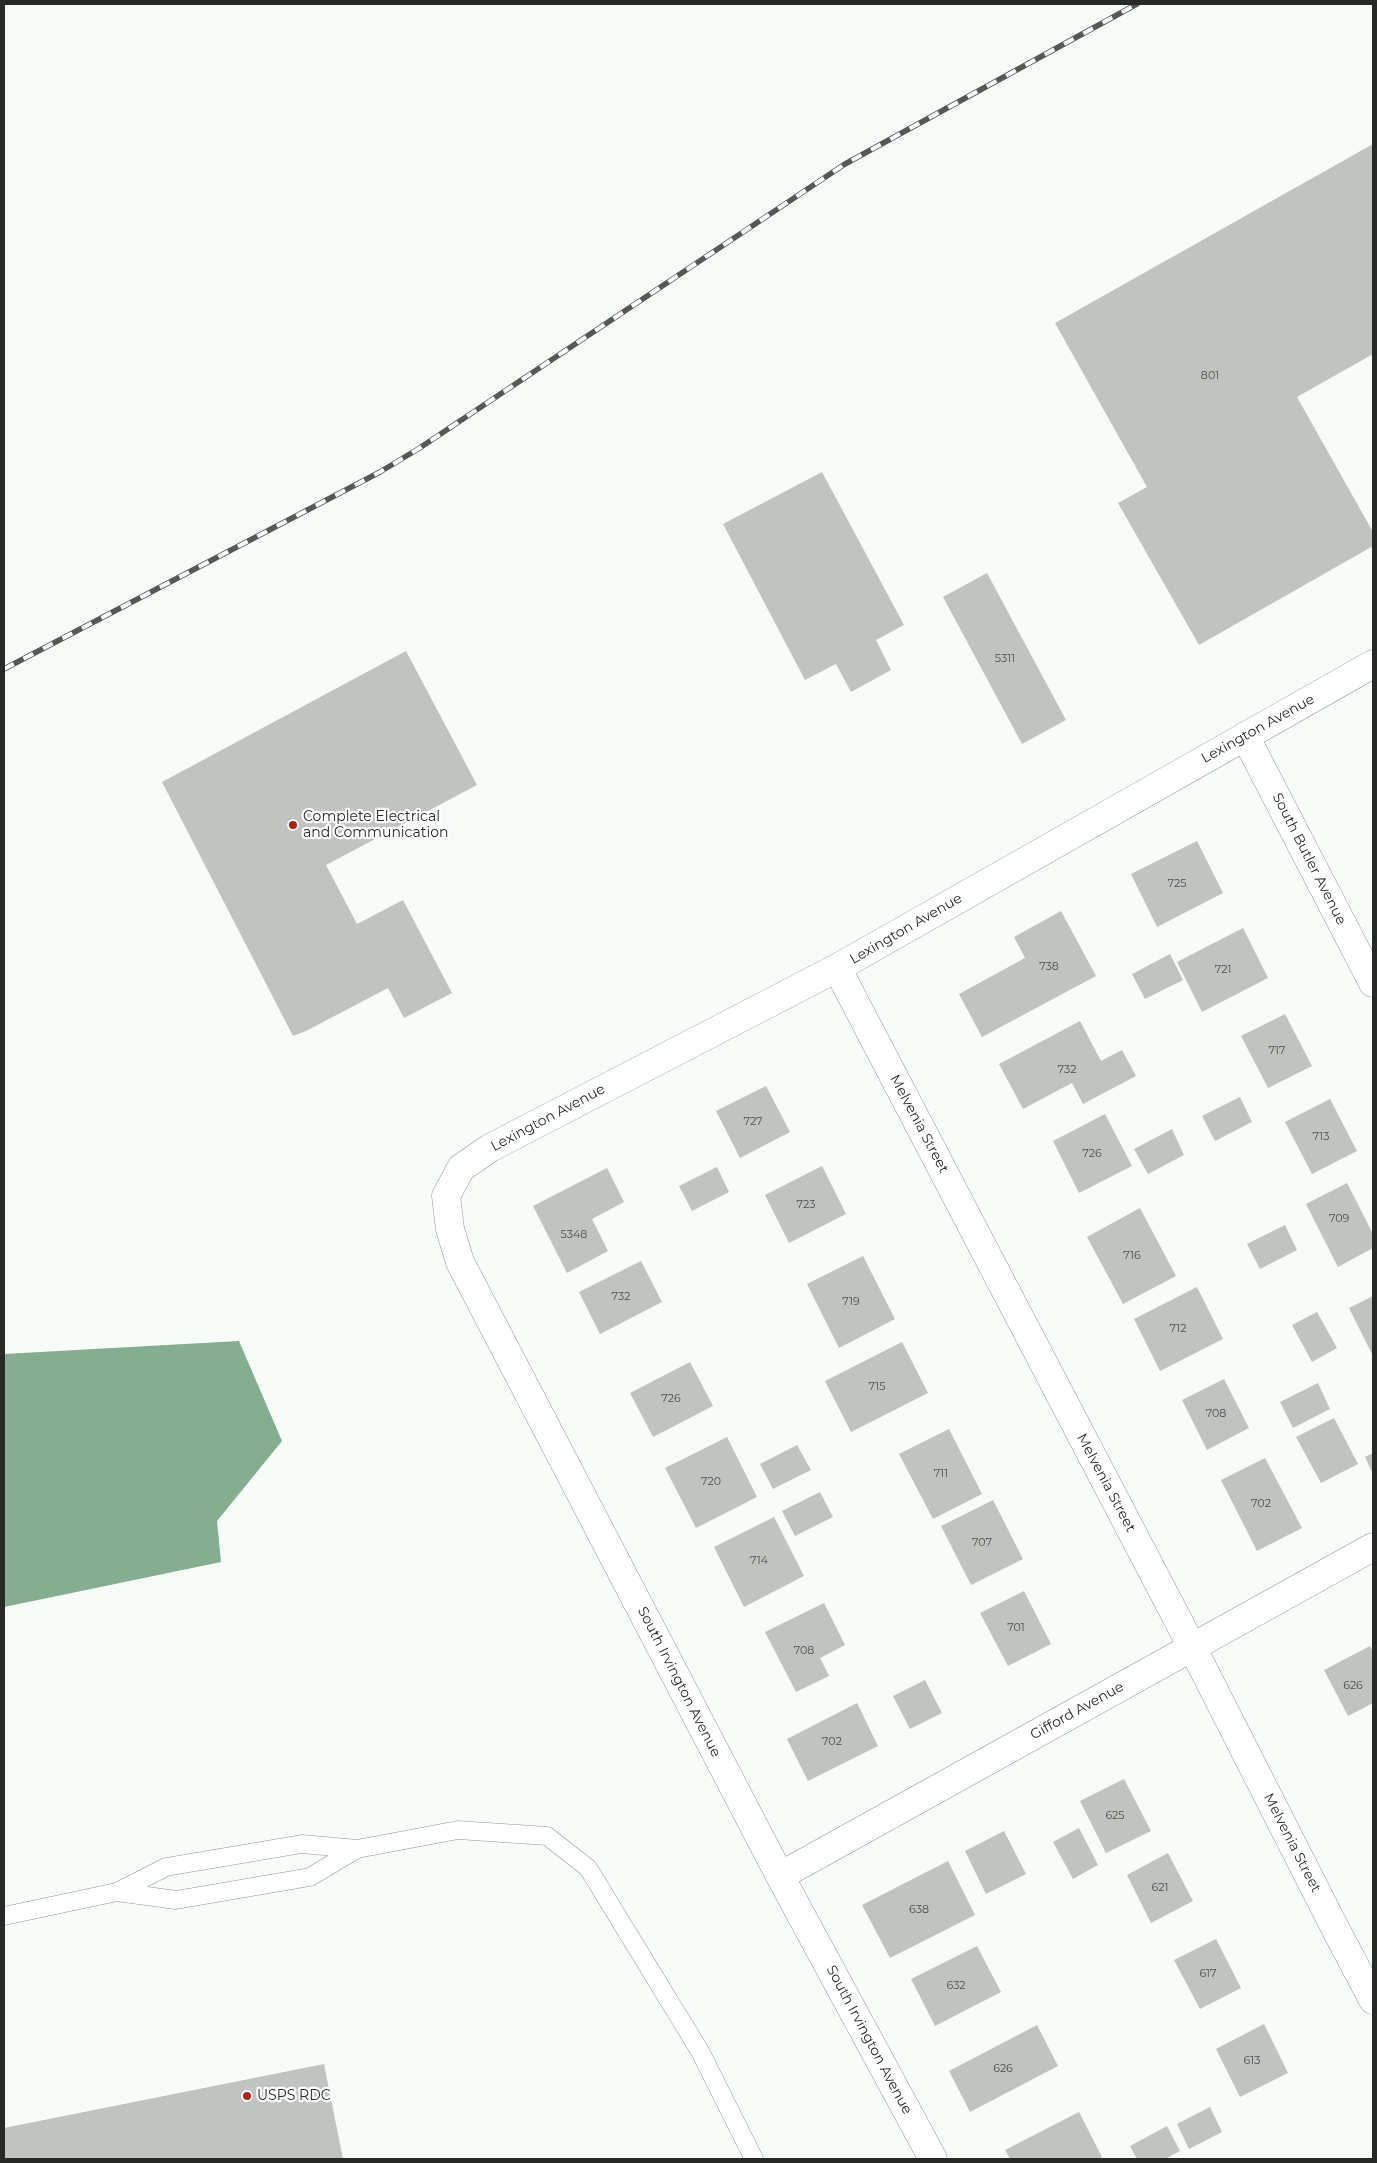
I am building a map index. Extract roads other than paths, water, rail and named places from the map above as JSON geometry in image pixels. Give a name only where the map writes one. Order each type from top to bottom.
[{"type":"street","name":"Lexington Avenue","points":[[446,1196],[461,1168],[490,1148],[837,968],[1373,664]]},
{"type":"street","name":"South Butler Avenue","points":[[1244,736],[1373,983]]},
{"type":"street","name":"Melvenia Street","points":[[837,968],[1192,1647],[1373,2000]]},
{"type":"street","name":"South Irvington Avenue","points":[[446,1196],[450,1229],[460,1262],[780,1876],[933,2159]]},
{"type":"street","name":"Gifford Avenue","points":[[780,1876],[1373,1547]]},
{"type":"lane","points":[[4,1916],[117,1892],[166,1866],[302,1844],[357,1849],[458,1830],[547,1836],[588,1868],[700,2053],[754,2159]]},
{"type":"lane","points":[[117,1892],[176,1900],[310,1877],[357,1849]]},
{"type":"railway","points":[[4,669],[380,472],[418,449],[845,164],[1137,4]]},
{"type":"place","name":"Complete Electrical and Communication","points":[[293,825]]},
{"type":"place","name":"USPS RDC","points":[[247,2096]]}]
